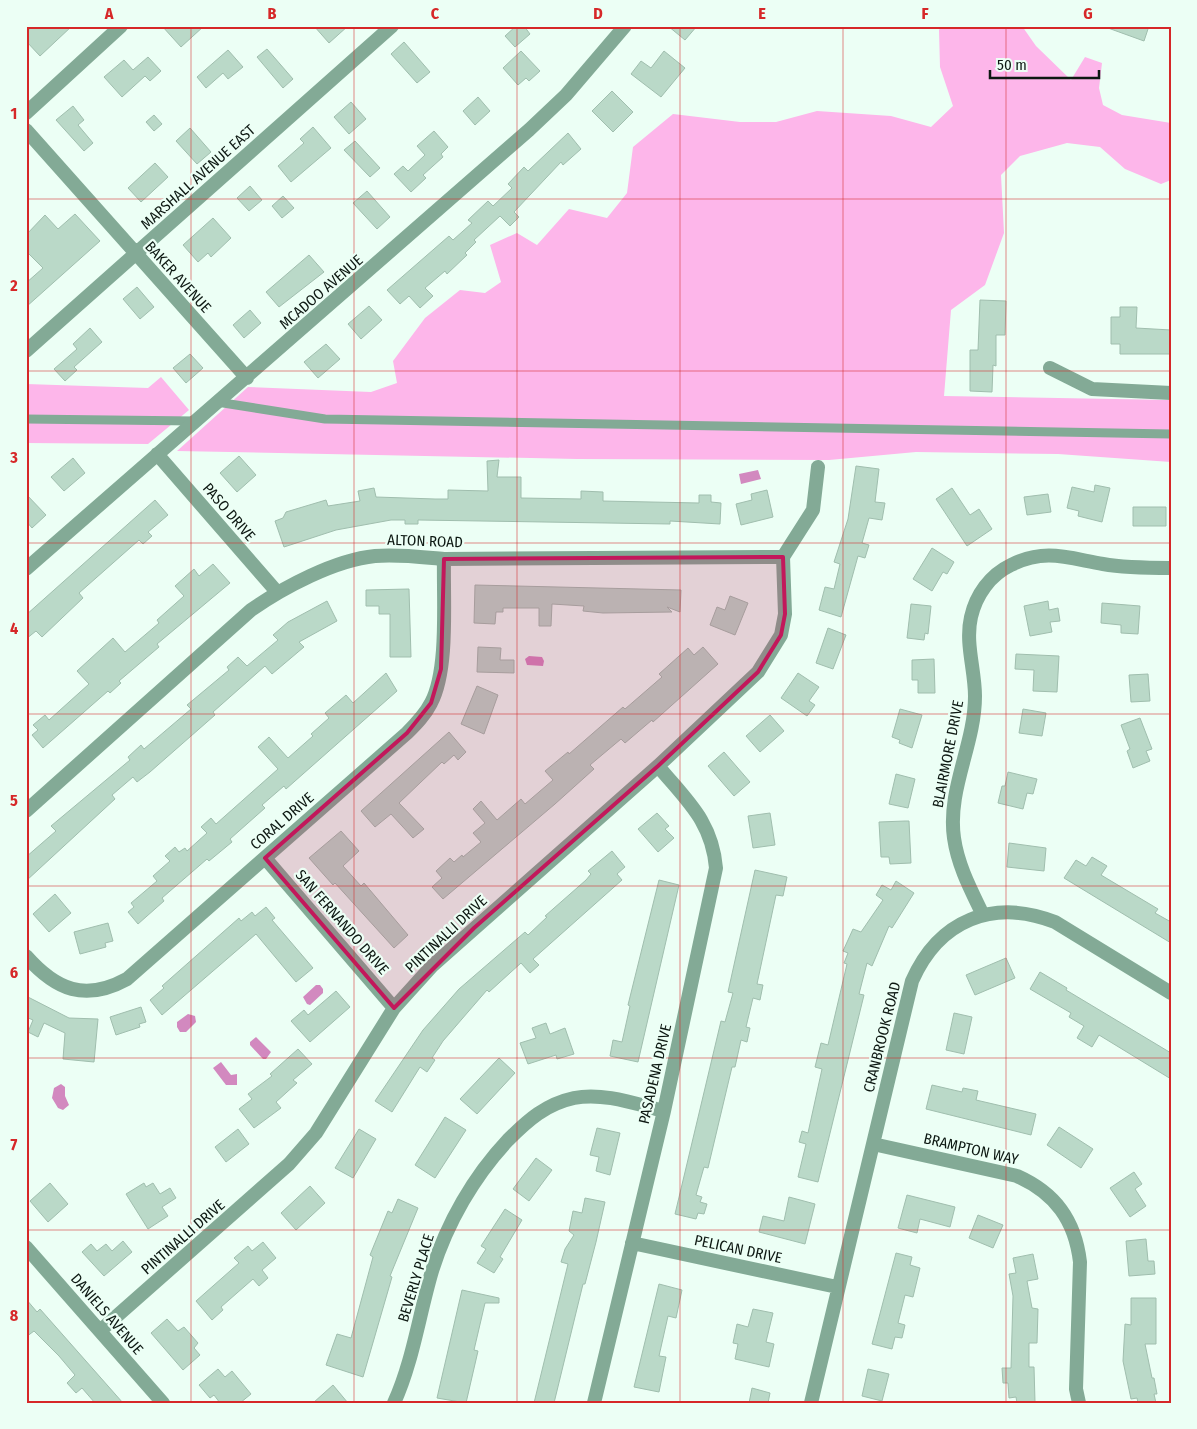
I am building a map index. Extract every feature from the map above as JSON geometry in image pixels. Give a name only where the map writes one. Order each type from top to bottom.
[{"type":"street","points":[[26,113],[121,26]]},
{"type":"street","name":"MARSHALL AVENUE EAST","points":[[26,351],[392,26]]},
{"type":"street","name":"MCADOO AVENUE","points":[[26,569],[247,378],[528,130],[566,95],[625,26]]},
{"type":"street","name":"BAKER AVENUE","points":[[26,130],[247,378]]},
{"type":"street","points":[[1050,368],[1092,389],[1171,393]]},
{"type":"street","name":"PASO DRIVE","points":[[157,454],[277,592]]},
{"type":"street","points":[[783,557],[813,510],[818,468]]},
{"type":"street","name":"ALTON ROAD","points":[[26,811],[251,610],[277,592],[336,567],[373,556],[402,555],[444,560],[783,557]]},
{"type":"street","name":"BLAIRMORE DRIVE","points":[[983,915],[958,860],[952,816],[954,794],[973,720],[975,698],[975,674],[969,634],[970,618],[984,586],[998,572],[1028,558],[1044,555],[1061,555],[1103,564],[1136,568],[1171,568]]},
{"type":"street","name":"PINTINALLI DRIVE","points":[[101,1330],[289,1164],[316,1133],[394,1008],[432,966],[658,766],[758,672],[780,635],[784,614],[783,557]]},
{"type":"street","name":"CORAL DRIVE","points":[[26,956],[50,980],[64,987],[80,991],[98,991],[114,987],[127,979],[407,733],[421,718],[431,703],[442,669],[444,560]]},
{"type":"street","name":"PASADENA DRIVE","points":[[594,1403],[664,1111],[716,868],[709,834],[700,817],[658,766]]},
{"type":"street","name":"SAN FERNANDO DRIVE","points":[[265,858],[394,1008]]},
{"type":"street","name":"CRANBROOK ROAD","points":[[811,1403],[837,1287],[912,981],[919,965],[930,949],[944,935],[962,923],[983,915],[1017,912],[1037,915],[1055,922],[1171,994]]},
{"type":"street","name":"BEVERLY PLACE","points":[[394,1403],[407,1370],[433,1270],[446,1236],[478,1178],[500,1149],[528,1120],[542,1110],[575,1097],[613,1099],[664,1111]]},
{"type":"street","name":"BRAMPTON WAY","points":[[873,1144],[1017,1176],[1035,1184],[1050,1195],[1062,1208],[1072,1226],[1078,1245],[1080,1262],[1076,1389],[1079,1403]]},
{"type":"street","name":"PELICAN DRIVE","points":[[632,1243],[837,1287]]},
{"type":"street","name":"DANIELS AVENUE","points":[[26,1247],[164,1403]]},
{"type":"lane","points":[[217,402],[325,419],[1171,434]]},
{"type":"lane","points":[[26,419],[195,421]]},
{"type":"highlighted area","points":[[783,557],[785,614],[781,635],[758,672],[658,766],[474,928],[394,1008],[265,858],[407,733],[431,703],[441,669],[444,559]]},
{"type":"shaded area","points":[[941,26],[1022,26],[1036,46],[1071,80],[1085,57],[1102,63],[1099,88],[1103,105],[1122,115],[1171,123],[1171,180],[1161,184],[1125,169],[1100,147],[1067,143],[1020,156],[1001,175],[1004,233],[985,285],[951,310],[944,396],[1171,400],[1171,462],[1058,454],[916,452],[829,460],[577,459],[177,451],[248,387],[371,392],[397,383],[393,361],[425,318],[460,290],[485,293],[501,282],[490,245],[517,233],[537,245],[569,209],[607,218],[627,193],[633,147],[673,114],[740,122],[776,122],[817,111],[891,116],[931,127],[953,106],[940,67],[939,30]]},
{"type":"shaded area","points":[[161,377],[189,410],[148,444],[26,443],[26,384],[148,388]]},
{"type":"shaded area","points":[[758,470],[761,479],[741,484],[739,474]]},
{"type":"shaded area","points":[[529,656],[542,657],[544,661],[543,666],[527,665],[525,659]]},
{"type":"shaded area","points":[[316,985],[320,985],[323,993],[310,1005],[307,1004],[303,997]]},
{"type":"shaded area","points":[[188,1014],[195,1016],[196,1022],[186,1032],[180,1032],[177,1022]]},
{"type":"shaded area","points":[[256,1037],[271,1052],[266,1059],[263,1059],[250,1045],[250,1042]]},
{"type":"shaded area","points":[[221,1062],[231,1075],[237,1074],[237,1085],[226,1085],[213,1068]]},
{"type":"shaded area","points":[[61,1084],[65,1087],[65,1096],[69,1105],[63,1110],[58,1108],[52,1098],[54,1088]]},
{"type":"building","points":[[33,26],[72,26],[40,56],[26,41],[26,32]]},
{"type":"building","points":[[162,26],[204,26],[181,47]]},
{"type":"building","points":[[314,26],[348,26],[329,43]]},
{"type":"building","points":[[516,26],[524,26],[530,34],[515,47],[505,36]]},
{"type":"building","points":[[668,26],[697,26],[685,40]]},
{"type":"building","points":[[1108,26],[1149,26],[1144,41],[1108,28]]},
{"type":"building","points":[[404,42],[430,72],[417,83],[391,54]]},
{"type":"building","points":[[267,49],[293,79],[283,88],[257,57]]},
{"type":"building","points":[[228,50],[243,67],[228,79],[223,73],[206,88],[197,77]]},
{"type":"building","points":[[521,51],[540,71],[529,81],[526,78],[518,85],[503,68]]},
{"type":"building","points":[[664,51],[685,68],[661,97],[631,74],[641,61],[651,68]]},
{"type":"building","points":[[148,57],[161,71],[150,81],[145,76],[122,97],[104,77],[124,60],[133,70]]},
{"type":"building","points":[[612,91],[633,112],[613,132],[592,111]]},
{"type":"building","points":[[478,97],[490,111],[475,125],[463,111]]},
{"type":"building","points":[[351,102],[366,119],[349,134],[334,117]]},
{"type":"building","points":[[73,106],[84,120],[78,125],[93,143],[84,151],[56,120]]},
{"type":"building","points":[[154,115],[162,124],[154,131],[146,122]]},
{"type":"building","points":[[313,127],[331,148],[291,182],[278,166],[304,143],[300,139]]},
{"type":"building","points":[[190,128],[211,152],[197,164],[176,141]]},
{"type":"building","points":[[434,131],[448,147],[441,154],[443,157],[423,175],[426,178],[411,192],[394,174],[403,166],[408,171],[425,155],[417,146]]},
{"type":"building","points":[[568,133],[581,149],[563,165],[561,162],[514,212],[519,217],[510,226],[500,216],[474,240],[476,242],[465,253],[467,255],[447,274],[445,271],[425,288],[433,296],[420,308],[409,296],[400,304],[387,290],[449,236],[453,240],[472,223],[468,220],[488,201],[493,206],[512,188],[508,184],[524,167],[528,171]]},
{"type":"building","points":[[355,141],[380,168],[370,177],[344,150]]},
{"type":"building","points":[[155,163],[168,177],[141,202],[128,188]]},
{"type":"building","points":[[250,186],[262,200],[249,211],[237,198]]},
{"type":"building","points":[[367,191],[390,217],[377,229],[353,203]]},
{"type":"building","points":[[283,196],[294,208],[282,218],[272,206]]},
{"type":"building","points":[[75,214],[100,241],[26,307],[26,283],[43,268],[26,251],[26,235],[45,215],[58,229]]},
{"type":"building","points":[[213,218],[231,238],[211,257],[208,253],[198,262],[183,245]]},
{"type":"building","points":[[309,255],[324,272],[279,307],[266,292]]},
{"type":"building","points":[[137,287],[154,307],[140,319],[123,299]]},
{"type":"building","points":[[980,300],[1006,301],[1005,335],[996,335],[996,366],[993,365],[992,392],[970,391],[970,350],[978,350]]},
{"type":"building","points":[[369,306],[382,320],[361,339],[348,324]]},
{"type":"building","points":[[1120,307],[1137,307],[1136,328],[1171,330],[1171,354],[1120,354],[1120,344],[1111,344],[1111,317],[1120,317]]},
{"type":"building","points":[[250,310],[261,323],[244,338],[233,325]]},
{"type":"building","points":[[90,328],[102,342],[74,367],[77,370],[65,381],[54,369],[77,349],[73,344]]},
{"type":"building","points":[[326,344],[340,359],[318,378],[304,362]]},
{"type":"building","points":[[190,354],[203,368],[186,383],[173,368]]},
{"type":"building","points":[[239,456],[256,475],[237,492],[220,473]]},
{"type":"building","points":[[73,458],[85,473],[64,491],[51,477]]},
{"type":"building","points":[[499,460],[497,477],[521,477],[521,498],[581,499],[581,491],[603,492],[603,501],[699,503],[699,495],[711,495],[711,502],[721,503],[720,524],[670,521],[670,524],[418,520],[418,524],[405,524],[405,520],[391,520],[336,530],[284,547],[275,521],[283,518],[286,512],[326,500],[328,506],[360,501],[358,491],[374,488],[376,497],[435,499],[448,499],[448,490],[488,491],[487,461]]},
{"type":"building","points":[[856,466],[879,469],[875,502],[885,503],[882,520],[869,518],[862,543],[869,545],[865,558],[858,556],[841,617],[819,610],[825,587],[834,589],[840,564],[834,562],[848,519]]},
{"type":"building","points":[[1095,485],[1110,488],[1102,522],[1078,516],[1079,511],[1067,508],[1072,487],[1094,492]]},
{"type":"building","points":[[952,488],[970,515],[979,509],[992,529],[967,546],[936,499]]},
{"type":"building","points":[[767,490],[773,517],[741,525],[736,504],[752,500],[751,494]]},
{"type":"building","points":[[26,494],[46,515],[32,528],[26,521]]},
{"type":"building","points":[[1048,494],[1051,512],[1027,515],[1024,497]]},
{"type":"building","points":[[155,500],[168,515],[148,532],[152,536],[143,544],[139,540],[79,593],[83,598],[42,637],[36,631],[26,639],[26,615]]},
{"type":"building","points":[[1133,507],[1166,507],[1166,526],[1133,526]]},
{"type":"building","points":[[932,548],[954,562],[947,574],[943,572],[932,591],[913,579]]},
{"type":"building","points":[[213,564],[230,583],[157,644],[159,647],[119,681],[121,683],[110,693],[108,691],[43,748],[32,735],[38,730],[33,725],[45,715],[49,720],[89,684],[77,671],[113,638],[125,652],[159,623],[157,620],[184,596],[175,586],[194,569],[199,576]]},
{"type":"building","points":[[475,585],[681,590],[680,612],[667,607],[672,612],[603,613],[583,611],[584,606],[552,604],[551,626],[539,626],[539,608],[503,608],[503,612],[496,612],[495,624],[474,623]]},
{"type":"building","points":[[409,589],[411,657],[390,657],[390,614],[379,614],[379,606],[366,606],[366,590]]},
{"type":"building","points":[[730,596],[748,603],[735,635],[710,625],[717,607],[725,610]]},
{"type":"building","points":[[327,601],[337,621],[299,642],[304,647],[272,674],[265,666],[213,712],[215,715],[150,772],[137,782],[133,777],[112,795],[115,799],[26,881],[26,857],[56,831],[51,826],[130,760],[128,757],[141,745],[144,749],[191,709],[187,705],[229,670],[227,667],[238,657],[247,666],[278,640],[273,635],[288,622]]},
{"type":"building","points":[[1048,601],[1049,610],[1058,608],[1060,621],[1050,622],[1052,632],[1030,636],[1024,606]]},
{"type":"building","points":[[1102,603],[1140,606],[1138,634],[1121,633],[1121,625],[1101,623]]},
{"type":"building","points":[[911,604],[931,606],[928,634],[925,633],[924,640],[907,638]]},
{"type":"building","points":[[828,628],[846,635],[833,669],[816,663]]},
{"type":"building","points":[[478,647],[501,648],[500,660],[514,660],[514,673],[477,672]]},
{"type":"building","points":[[703,647],[718,664],[653,722],[652,720],[625,743],[621,739],[590,765],[594,769],[443,899],[432,887],[442,878],[436,871],[450,858],[454,862],[481,842],[473,833],[485,823],[473,809],[481,801],[497,820],[521,799],[525,804],[553,780],[545,771],[568,752],[569,754],[623,707],[625,709],[662,677],[659,674],[688,648],[694,655]]},
{"type":"building","points":[[1016,654],[1059,656],[1057,692],[1033,691],[1034,670],[1015,669]]},
{"type":"building","points":[[934,659],[935,693],[918,693],[918,680],[912,680],[912,660]]},
{"type":"building","points":[[386,673],[397,691],[286,789],[284,786],[262,805],[265,808],[230,839],[232,842],[209,861],[207,859],[162,898],[164,901],[138,924],[128,912],[134,907],[131,903],[157,881],[153,876],[170,861],[165,856],[175,847],[179,852],[185,848],[187,851],[207,833],[201,827],[211,818],[216,824],[278,769],[258,747],[269,737],[288,758],[313,736],[311,734],[329,718],[325,713],[346,695],[353,703]]},
{"type":"building","points":[[798,673],[819,687],[809,701],[815,705],[807,716],[781,698]]},
{"type":"building","points":[[1148,674],[1150,701],[1131,702],[1129,675]]},
{"type":"building","points":[[477,686],[498,695],[484,734],[461,724]]},
{"type":"building","points":[[900,709],[922,715],[912,748],[899,743],[900,740],[892,737]]},
{"type":"building","points":[[1023,709],[1046,713],[1042,736],[1019,733]]},
{"type":"building","points":[[770,715],[784,731],[760,752],[746,736]]},
{"type":"building","points":[[1140,718],[1152,749],[1146,751],[1150,761],[1133,768],[1127,751],[1130,749],[1121,725]]},
{"type":"building","points":[[449,732],[466,752],[458,760],[454,755],[444,764],[442,762],[399,803],[424,829],[413,838],[391,814],[375,827],[361,811]]},
{"type":"building","points":[[724,752],[750,782],[734,796],[708,766]]},
{"type":"building","points":[[1008,772],[1037,779],[1033,794],[1027,793],[1023,809],[998,803]]},
{"type":"building","points":[[896,774],[915,779],[908,808],[889,804]]},
{"type":"building","points":[[657,813],[669,826],[665,829],[674,838],[658,852],[638,829]]},
{"type":"building","points":[[770,813],[775,845],[753,848],[748,816]]},
{"type":"building","points":[[909,821],[911,863],[890,864],[889,857],[881,857],[879,822]]},
{"type":"building","points":[[341,831],[359,851],[343,866],[361,886],[364,883],[408,935],[394,948],[335,883],[333,885],[309,858]]},
{"type":"building","points":[[1009,843],[1046,848],[1044,871],[1007,867]]},
{"type":"building","points":[[612,851],[625,867],[617,874],[622,880],[533,959],[539,965],[530,973],[521,963],[489,992],[487,990],[443,1041],[432,1058],[435,1060],[427,1072],[420,1067],[392,1112],[375,1101],[423,1030],[459,989],[525,932],[528,935],[547,917],[545,916],[586,880],[591,874],[588,871]]},
{"type":"building","points":[[1092,857],[1107,866],[1101,875],[1158,909],[1155,913],[1171,922],[1171,943],[1064,878],[1076,860],[1086,866]]},
{"type":"building","points":[[755,870],[787,877],[783,896],[776,895],[757,984],[763,985],[760,1000],[753,998],[746,1027],[750,1028],[747,1042],[741,1040],[735,1067],[732,1067],[708,1168],[704,1167],[696,1195],[702,1197],[700,1202],[707,1204],[704,1214],[698,1213],[696,1219],[675,1214],[721,1021],[725,1022],[733,993],[728,992]]},
{"type":"building","points":[[659,880],[679,885],[638,1062],[610,1056],[613,1040],[622,1042],[630,1006],[628,1005]]},
{"type":"building","points":[[896,881],[914,893],[892,928],[889,926],[872,966],[867,963],[859,994],[864,995],[818,1182],[798,1177],[806,1144],[799,1142],[802,1131],[808,1133],[822,1069],[815,1067],[821,1043],[828,1045],[847,964],[844,963],[848,953],[843,951],[853,929],[861,932],[883,900],[876,895],[882,885],[891,890]]},
{"type":"building","points":[[55,894],[71,913],[49,932],[33,914]]},
{"type":"building","points":[[266,907],[275,918],[272,920],[313,968],[296,982],[256,934],[162,1015],[150,1000],[164,988],[162,986],[239,918],[241,921],[252,912],[255,916]]},
{"type":"building","points":[[108,923],[113,941],[105,943],[106,947],[80,954],[74,932]]},
{"type":"building","points":[[1006,958],[1015,978],[975,995],[966,975]]},
{"type":"building","points":[[1040,972],[1067,988],[1066,990],[1171,1053],[1171,1079],[1099,1035],[1092,1047],[1077,1038],[1084,1026],[1069,1017],[1071,1013],[1030,989]]},
{"type":"building","points":[[336,991],[350,1007],[310,1042],[291,1021],[304,1010],[308,1015]]},
{"type":"building","points":[[26,996],[69,1018],[98,1019],[94,1062],[63,1059],[65,1033],[44,1023],[38,1037],[28,1032],[33,1020],[26,1017]]},
{"type":"building","points":[[141,1007],[146,1022],[139,1024],[140,1027],[116,1035],[110,1017]]},
{"type":"building","points":[[954,1013],[972,1017],[964,1054],[946,1050]]},
{"type":"building","points":[[546,1023],[550,1034],[565,1028],[574,1054],[557,1059],[556,1055],[528,1064],[520,1043],[536,1038],[532,1028]]},
{"type":"building","points":[[298,1049],[312,1064],[293,1080],[297,1083],[276,1102],[281,1108],[254,1128],[239,1109],[252,1099],[248,1094],[272,1076],[270,1074]]},
{"type":"building","points":[[499,1058],[515,1073],[477,1114],[460,1099]]},
{"type":"building","points":[[932,1085],[962,1092],[963,1088],[978,1091],[976,1100],[1036,1114],[1031,1135],[926,1109]]},
{"type":"building","points":[[445,1117],[466,1130],[435,1178],[415,1165]]},
{"type":"building","points":[[1059,1127],[1093,1149],[1081,1168],[1047,1145]]},
{"type":"building","points":[[597,1128],[620,1133],[610,1175],[596,1171],[599,1157],[590,1155]]},
{"type":"building","points":[[238,1129],[249,1144],[226,1162],[215,1147]]},
{"type":"building","points":[[359,1129],[376,1139],[353,1178],[335,1168]]},
{"type":"building","points":[[536,1158],[552,1170],[529,1201],[513,1189]]},
{"type":"building","points":[[1134,1172],[1142,1184],[1135,1189],[1146,1206],[1130,1217],[1110,1188]]},
{"type":"building","points":[[50,1183],[68,1204],[48,1222],[30,1201]]},
{"type":"building","points":[[144,1183],[146,1187],[153,1183],[160,1194],[170,1188],[176,1198],[162,1207],[168,1216],[148,1229],[126,1194]]},
{"type":"building","points":[[310,1186],[325,1203],[296,1230],[281,1213]]},
{"type":"building","points":[[907,1195],[955,1207],[950,1227],[920,1219],[917,1233],[898,1228]]},
{"type":"building","points":[[789,1197],[815,1204],[805,1244],[759,1232],[763,1216],[784,1221]]},
{"type":"building","points":[[585,1198],[605,1202],[596,1242],[585,1284],[583,1284],[554,1403],[534,1403],[568,1264],[561,1262],[565,1249],[574,1235],[569,1231],[573,1211],[582,1213]]},
{"type":"building","points":[[398,1199],[418,1208],[390,1276],[392,1277],[363,1377],[326,1365],[337,1334],[351,1338],[373,1257],[370,1255],[388,1211],[392,1213]]},
{"type":"building","points":[[505,1209],[522,1220],[500,1257],[503,1259],[494,1273],[477,1263],[486,1249],[481,1246]]},
{"type":"building","points":[[978,1215],[1003,1225],[993,1248],[969,1238]]},
{"type":"building","points":[[1146,1239],[1148,1261],[1154,1261],[1155,1274],[1129,1276],[1126,1241]]},
{"type":"building","points":[[123,1241],[132,1252],[104,1276],[82,1252],[91,1244],[97,1251],[106,1244],[112,1251]]},
{"type":"building","points":[[263,1242],[276,1258],[262,1270],[268,1278],[259,1286],[253,1279],[221,1307],[223,1310],[212,1320],[196,1301],[239,1263],[234,1258],[248,1246],[252,1251]]},
{"type":"building","points":[[896,1253],[912,1257],[910,1265],[920,1268],[913,1297],[905,1295],[898,1323],[905,1325],[902,1338],[895,1337],[892,1349],[872,1344]]},
{"type":"building","points":[[1033,1254],[1038,1279],[1027,1281],[1032,1308],[1038,1309],[1037,1343],[1029,1343],[1029,1367],[1034,1367],[1035,1402],[1017,1403],[1016,1397],[1009,1398],[1008,1383],[1003,1383],[1002,1368],[1011,1368],[1013,1296],[1009,1274],[1016,1273],[1013,1258]]},
{"type":"building","points":[[659,1284],[682,1290],[676,1318],[668,1316],[659,1356],[666,1357],[659,1392],[634,1387]]},
{"type":"building","points":[[462,1290],[499,1298],[499,1303],[485,1303],[474,1350],[478,1351],[466,1403],[437,1398]]},
{"type":"building","points":[[1131,1298],[1156,1298],[1156,1344],[1145,1344],[1157,1394],[1154,1394],[1156,1403],[1138,1403],[1137,1398],[1131,1399],[1123,1361],[1125,1324],[1131,1325]]},
{"type":"building","points":[[26,1299],[37,1312],[40,1309],[123,1403],[95,1403],[82,1388],[76,1393],[67,1383],[75,1375],[59,1356],[34,1331],[26,1337]]},
{"type":"building","points":[[753,1309],[773,1313],[766,1342],[774,1344],[769,1367],[735,1359],[738,1344],[733,1343],[737,1324],[748,1327]]},
{"type":"building","points":[[167,1319],[178,1331],[184,1327],[198,1343],[194,1348],[200,1355],[183,1370],[151,1333]]},
{"type":"building","points":[[218,1369],[225,1377],[232,1371],[251,1394],[240,1403],[220,1403],[214,1395],[210,1398],[199,1385]]},
{"type":"building","points":[[868,1369],[889,1374],[882,1401],[862,1396]]},
{"type":"building","points":[[333,1385],[348,1403],[313,1403]]},
{"type":"building","points":[[752,1388],[770,1393],[768,1403],[749,1403]]}]
